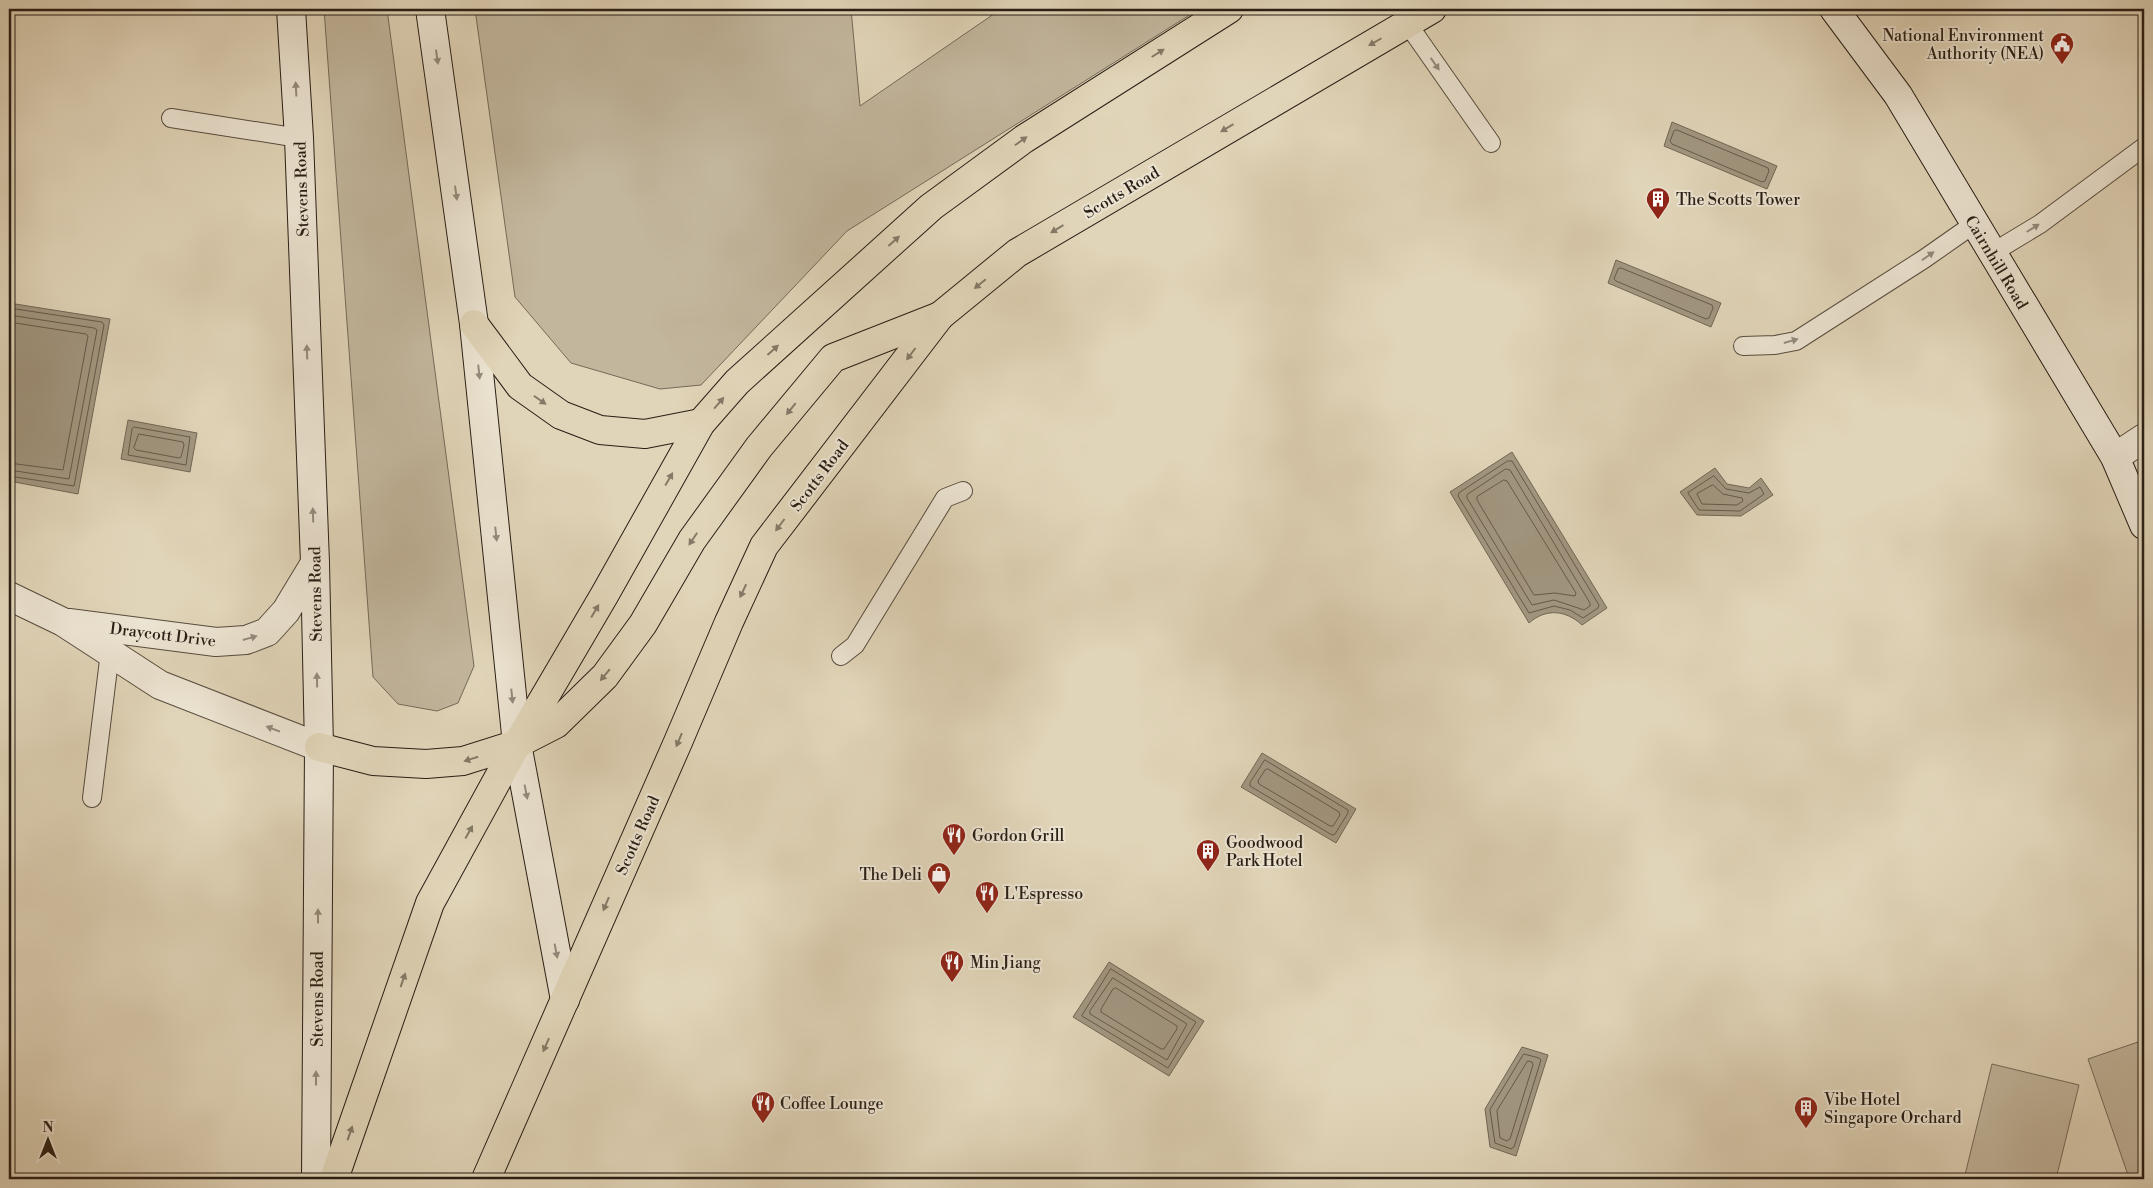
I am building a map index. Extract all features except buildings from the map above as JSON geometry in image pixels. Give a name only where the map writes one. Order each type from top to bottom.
[{"type":"main road","name":"Stevens Road","points":[[291,9],[299,138],[315,563],[319,747],[316,1179]]},
{"type":"main road","points":[[430,9],[474,324],[517,744],[565,1000]]},
{"type":"main road","points":[[334,1179],[430,903],[517,744],[605,594],[701,423],[737,382],[931,207],[1024,139],[1228,9]]},
{"type":"main road","name":"Scotts Road","points":[[486,1179],[678,742],[728,622],[764,546],[940,316],[1017,253],[1432,9]]},
{"type":"main road","name":"Cairnhill Road","points":[[1834,9],[1898,95],[2115,457],[2144,525]]},
{"type":"main road","points":[[319,747],[373,761],[426,764],[463,761],[517,744],[556,724],[605,676],[643,624],[692,540],[759,447],[833,358],[940,316]]},
{"type":"main road","points":[[474,324],[520,386],[561,415],[600,430],[645,434],[701,423]]},
{"type":"main road","points":[[2115,457],[2144,438]]},
{"type":"main road","name":"Draycott Drive","points":[[63,622],[216,642],[246,640],[267,632],[286,611],[315,563]]},
{"type":"main road","name":"Draycott Drive","points":[[9,596],[63,622],[160,685],[319,747]]},
{"type":"lane","points":[[1407,23],[1491,143]]},
{"type":"lane","points":[[171,118],[299,138]]},
{"type":"lane","points":[[1992,254],[2040,224],[2144,147]]},
{"type":"lane","points":[[1742,346],[1775,345],[1796,341],[1924,259],[1974,224]]},
{"type":"lane","points":[[841,656],[855,645],[945,498],[963,491]]},
{"type":"lane","points":[[92,798],[110,652]]},
{"type":"shaded area","points":[[324,9],[387,9],[474,666],[458,703],[437,711],[398,704],[373,677]]},
{"type":"shaded area","points":[[475,9],[851,9],[860,106],[1001,9],[1199,9],[847,231],[701,385],[660,389],[571,363],[515,297]]},
{"type":"shaded area","points":[[2144,1040],[2144,1173],[2129,1178],[2088,1059]]},
{"type":"shaded area","points":[[1992,1064],[2079,1085],[2056,1179],[1964,1179]]},
{"type":"water","points":[[1672,122],[1777,166],[1767,189],[1664,146]]},
{"type":"water","points":[[1616,260],[1721,303],[1711,327],[1608,283]]},
{"type":"water","points":[[9,303],[110,319],[78,494],[9,481]]},
{"type":"water","points":[[128,420],[197,433],[190,472],[121,459]]},
{"type":"water","points":[[1512,452],[1607,608],[1582,625],[1569,616],[1556,613],[1542,615],[1529,623],[1450,492]]},
{"type":"water","points":[[1715,468],[1727,484],[1749,488],[1761,478],[1773,495],[1741,516],[1697,515],[1680,492]]},
{"type":"water","points":[[1262,753],[1356,809],[1336,843],[1241,787]]},
{"type":"water","points":[[1109,962],[1204,1021],[1169,1076],[1073,1017]]},
{"type":"water","points":[[1522,1047],[1548,1055],[1516,1156],[1490,1147],[1485,1109]]},
{"type":"place","name":"National Environment Authority (NEA)","points":[[2062,65]]},
{"type":"place","name":"The Scotts Tower","points":[[1658,220]]},
{"type":"place","name":"Gordon Grill","points":[[954,856]]},
{"type":"place","name":"Goodwood Park Hotel","points":[[1208,872]]},
{"type":"place","name":"The Deli","points":[[939,895]]},
{"type":"place","name":"L'Espresso","points":[[987,914]]},
{"type":"place","name":"Min Jiang","points":[[952,983]]},
{"type":"place","name":"Coffee Lounge","points":[[763,1124]]},
{"type":"place","name":"Vibe Hotel Singapore Orchard","points":[[1806,1129]]}]
